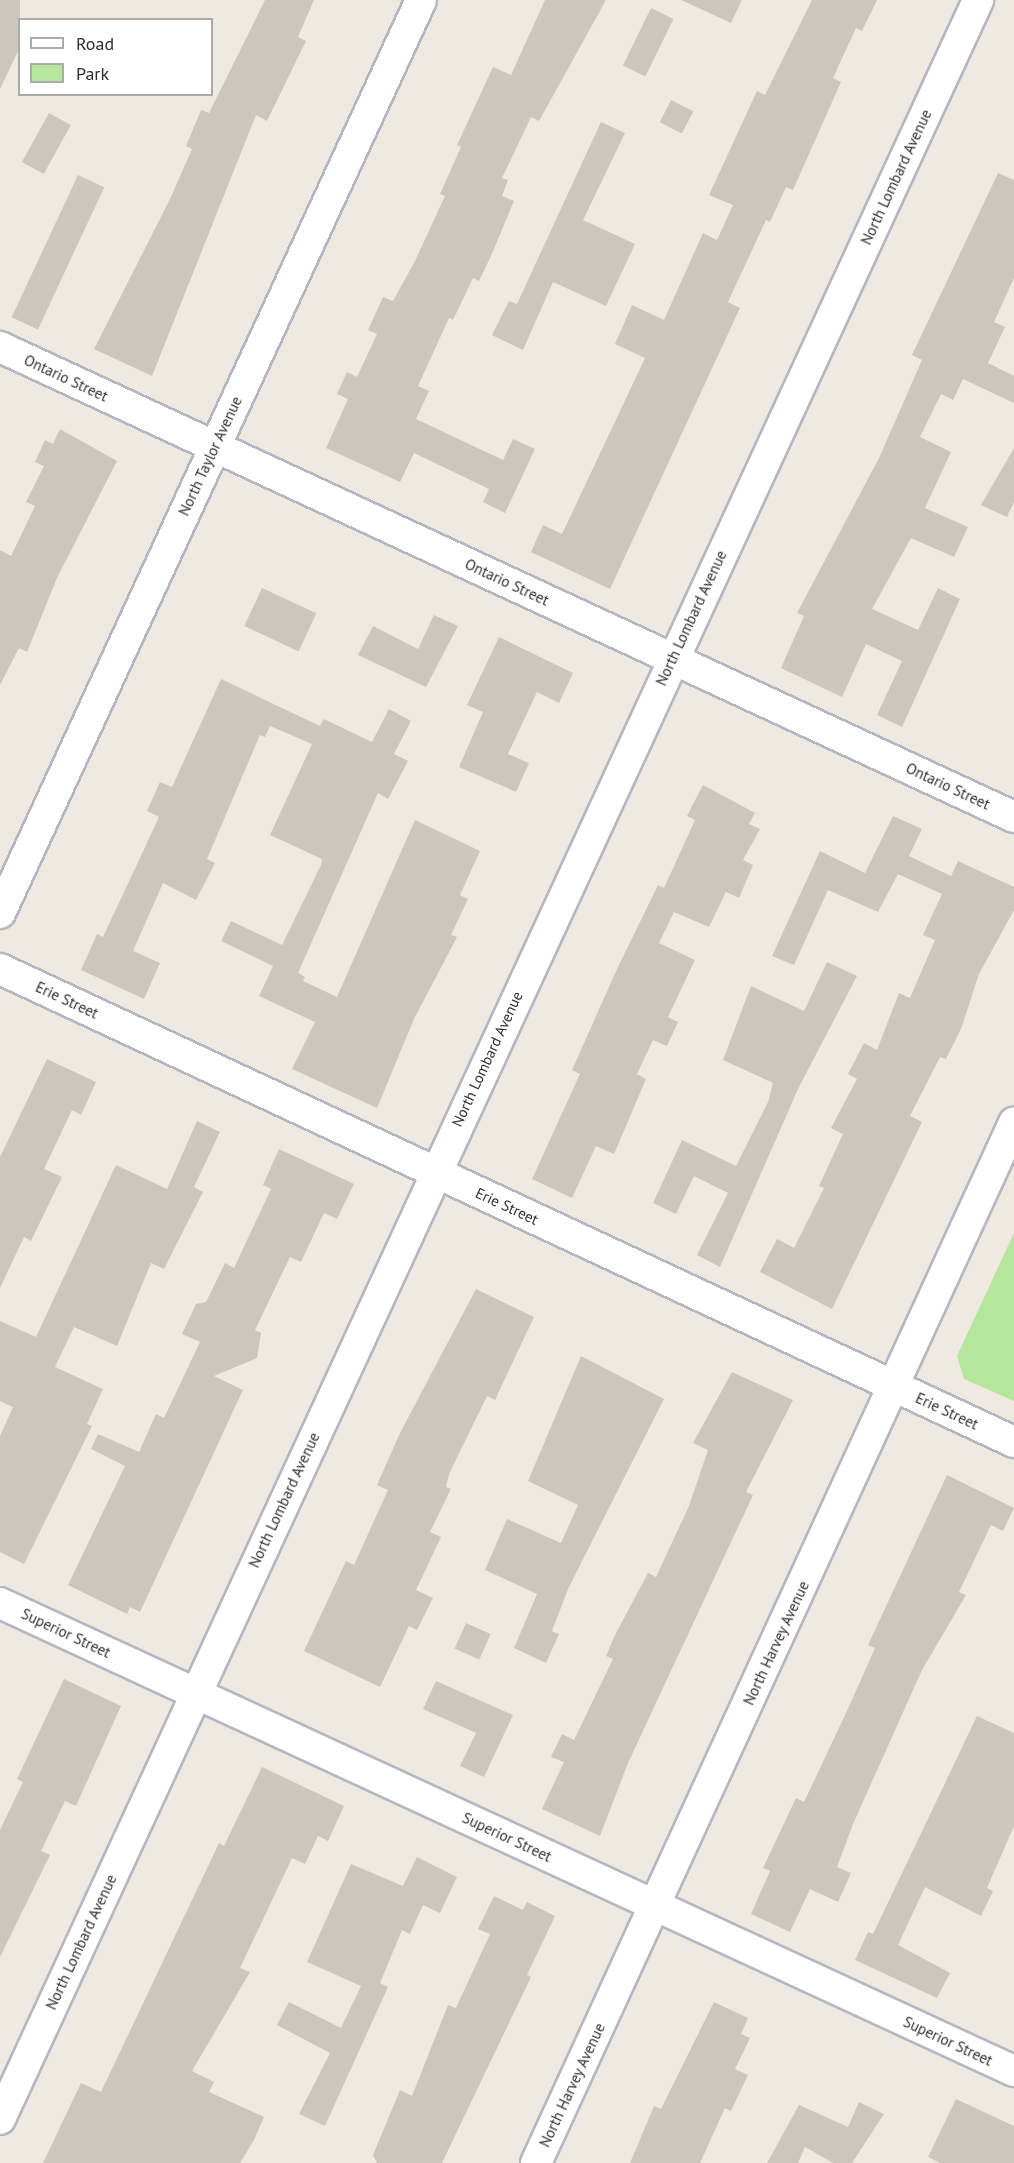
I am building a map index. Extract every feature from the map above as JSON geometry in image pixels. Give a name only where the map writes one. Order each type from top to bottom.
[{"type":"street","name":"North Taylor Avenue","points":[[0,913],[421,0]]},
{"type":"street","name":"North Lombard Avenue","points":[[0,2119],[434,1172],[978,0]]},
{"type":"street","name":"Ontario Street","points":[[0,347],[1014,817]]},
{"type":"street","name":"Erie Street","points":[[0,969],[1014,1442]]},
{"type":"street","name":"North Harvey Avenue","points":[[536,2163],[1014,1123]]},
{"type":"street","name":"Superior Street","points":[[0,1603],[1014,2071]]},
{"type":"green space","points":[[1014,1233],[1014,1401],[964,1379],[957,1356]]},
{"type":"building","points":[[0,0],[20,0],[18,51],[0,89]]},
{"type":"building","points":[[265,0],[314,0],[298,37],[306,41],[267,121],[256,115],[152,376],[94,349],[170,199],[192,149],[186,146],[201,110],[209,113]]},
{"type":"building","points":[[545,0],[606,0],[539,121],[531,117],[502,178],[508,180],[502,196],[514,201],[491,256],[479,281],[473,278],[453,320],[449,318],[418,386],[429,391],[416,419],[503,460],[513,439],[535,449],[505,513],[483,502],[489,489],[414,453],[400,482],[326,448],[348,399],[337,394],[347,372],[357,377],[377,334],[368,330],[383,297],[393,301],[415,261],[445,196],[440,194],[461,147],[457,145],[493,67],[511,75]]},
{"type":"building","points":[[681,0],[742,0],[731,23]]},
{"type":"building","points":[[812,0],[877,0],[862,31],[856,28],[833,78],[841,82],[793,190],[786,187],[770,222],[766,220],[728,302],[740,308],[610,589],[531,552],[543,525],[562,534],[645,358],[615,344],[632,305],[664,320],[703,233],[717,240],[733,205],[709,195],[757,91],[765,95]]},
{"type":"building","points":[[651,8],[673,19],[645,76],[623,66]]},
{"type":"building","points":[[671,100],[693,111],[682,134],[660,122]]},
{"type":"building","points":[[49,113],[71,125],[44,174],[22,162]]},
{"type":"building","points":[[601,122],[625,133],[583,220],[635,244],[606,306],[553,282],[523,350],[492,335],[509,301],[517,304]]},
{"type":"building","points":[[998,173],[1014,180],[1014,278],[994,322],[1005,327],[988,363],[1014,376],[1014,403],[963,379],[953,400],[941,394],[920,437],[951,452],[925,508],[968,527],[954,557],[911,538],[872,609],[918,630],[938,588],[960,599],[902,727],[877,715],[902,661],[866,644],[842,697],[781,668],[804,616],[797,613],[879,458],[922,360],[912,355]]},
{"type":"building","points":[[78,175],[104,187],[38,330],[12,317]]},
{"type":"building","points":[[60,429],[117,461],[57,578],[27,652],[19,648],[0,685],[0,550],[11,556],[35,506],[26,502],[44,466],[35,462],[45,440],[53,444]]},
{"type":"building","points":[[1014,448],[1014,502],[1007,517],[981,505]]},
{"type":"building","points":[[262,588],[316,613],[299,651],[244,626]]},
{"type":"building","points":[[434,615],[458,626],[426,687],[358,655],[373,626],[418,649]]},
{"type":"building","points":[[499,637],[573,673],[559,703],[537,692],[508,754],[529,763],[516,792],[459,767],[483,712],[467,705]]},
{"type":"building","points":[[221,679],[320,726],[324,719],[372,742],[389,709],[411,721],[394,754],[408,761],[388,799],[378,793],[298,973],[305,977],[303,981],[337,997],[415,820],[480,851],[460,895],[468,899],[451,935],[457,937],[414,1019],[377,1108],[292,1069],[315,1022],[259,996],[273,966],[221,941],[231,921],[282,945],[321,865],[322,859],[270,835],[312,744],[270,726],[265,737],[260,735],[207,859],[215,863],[196,900],[163,883],[133,951],[160,963],[144,999],[81,970],[97,934],[103,937],[159,817],[147,811],[160,782],[172,787]]},
{"type":"building","points":[[703,785],[755,813],[749,824],[760,829],[743,860],[753,865],[739,898],[726,892],[709,927],[674,912],[659,943],[695,960],[668,1017],[678,1022],[667,1046],[653,1040],[637,1074],[646,1079],[614,1154],[596,1146],[572,1198],[532,1179],[580,1074],[572,1070],[658,885],[664,888],[695,820],[687,816]]},
{"type":"building","points":[[893,816],[922,829],[909,856],[951,876],[958,861],[1014,887],[1014,910],[979,974],[961,1029],[946,1059],[940,1057],[910,1116],[922,1122],[832,1309],[760,1272],[777,1239],[794,1248],[824,1188],[819,1186],[843,1134],[831,1128],[857,1079],[848,1074],[864,1043],[877,1050],[899,993],[910,998],[935,940],[923,935],[942,894],[898,874],[878,912],[828,890],[794,965],[772,956],[820,851],[865,873]]},
{"type":"building","points":[[827,962],[857,976],[798,1089],[720,1267],[697,1255],[728,1193],[694,1176],[676,1214],[653,1203],[682,1140],[736,1166],[768,1102],[773,1083],[723,1060],[751,986],[804,1011]]},
{"type":"building","points":[[47,1059],[96,1082],[81,1115],[72,1110],[44,1169],[62,1177],[31,1241],[24,1237],[0,1288],[0,1157]]},
{"type":"building","points":[[197,1121],[220,1132],[194,1187],[203,1192],[164,1269],[151,1263],[117,1346],[74,1327],[55,1367],[103,1389],[87,1424],[92,1426],[24,1564],[0,1552],[0,1436],[13,1407],[0,1401],[0,1321],[36,1337],[116,1165],[167,1189]]},
{"type":"building","points":[[279,1149],[354,1184],[337,1219],[324,1213],[301,1262],[290,1257],[255,1330],[261,1333],[257,1358],[214,1376],[243,1390],[140,1612],[130,1607],[127,1614],[68,1585],[125,1466],[91,1449],[98,1434],[139,1452],[156,1414],[164,1418],[200,1342],[182,1334],[196,1304],[206,1302],[225,1263],[234,1268],[271,1189],[263,1185]]},
{"type":"building","points":[[476,1289],[534,1317],[495,1400],[487,1396],[449,1474],[446,1487],[451,1489],[430,1532],[441,1537],[416,1590],[433,1598],[417,1630],[409,1626],[380,1687],[304,1651],[346,1561],[354,1565],[388,1490],[377,1485],[400,1433]]},
{"type":"building","points":[[581,1356],[664,1399],[568,1589],[552,1631],[559,1634],[546,1663],[514,1648],[537,1594],[485,1570],[507,1519],[561,1543],[578,1505],[528,1481]]},
{"type":"building","points":[[732,1372],[793,1400],[746,1492],[753,1495],[628,1763],[600,1836],[542,1809],[564,1762],[551,1757],[562,1734],[574,1740],[613,1659],[606,1656],[615,1635],[648,1573],[656,1577],[689,1506],[708,1450],[693,1443]]},
{"type":"building","points":[[947,1475],[1014,1508],[1003,1531],[991,1525],[959,1592],[966,1595],[922,1670],[853,1824],[837,1867],[851,1873],[838,1902],[810,1889],[790,1932],[751,1914],[770,1871],[763,1868],[796,1798],[804,1802],[847,1711],[875,1648],[868,1645]]},
{"type":"building","points":[[466,1623],[491,1634],[479,1660],[455,1649]]},
{"type":"building","points":[[64,1679],[121,1706],[76,1806],[65,1801],[41,1851],[50,1855],[0,1957],[0,1830],[23,1782],[17,1779]]},
{"type":"building","points":[[436,1681],[513,1715],[484,1777],[460,1766],[476,1733],[423,1709]]},
{"type":"building","points":[[977,1716],[1014,1733],[1014,1826],[987,1888],[993,1891],[981,1916],[925,1887],[898,1945],[950,1973],[937,1998],[855,1960],[868,1932],[873,1934]]},
{"type":"building","points":[[262,1767],[344,1806],[328,1841],[318,1836],[305,1864],[292,1858],[240,1968],[250,1972],[192,2071],[214,2082],[209,2092],[264,2117],[254,2140],[240,2163],[43,2163],[81,2083],[101,2092],[219,1843],[224,1846]]},
{"type":"building","points":[[417,1857],[457,1877],[440,1913],[423,1905],[410,1934],[402,1930],[380,1983],[388,1987],[325,2126],[299,2114],[330,2053],[277,2025],[289,2002],[341,2028],[361,1986],[307,1962],[351,1864],[403,1886]]},
{"type":"building","points":[[494,1896],[523,1910],[527,1902],[555,1916],[527,1975],[531,1977],[442,2163],[377,2163],[373,2155],[400,2090],[412,2096],[448,2005],[456,2008],[490,1934],[478,1929]]},
{"type":"building","points":[[714,2002],[748,2018],[741,2034],[750,2038],[735,2069],[748,2075],[731,2111],[725,2108],[700,2163],[630,2163],[654,2106],[661,2109]]},
{"type":"building","points":[[956,2099],[1014,2126],[1014,2163],[940,2163],[928,2157]]},
{"type":"building","points":[[859,2102],[884,2114],[852,2163],[833,2163],[805,2147],[798,2163],[767,2163],[799,2105],[848,2127]]}]
